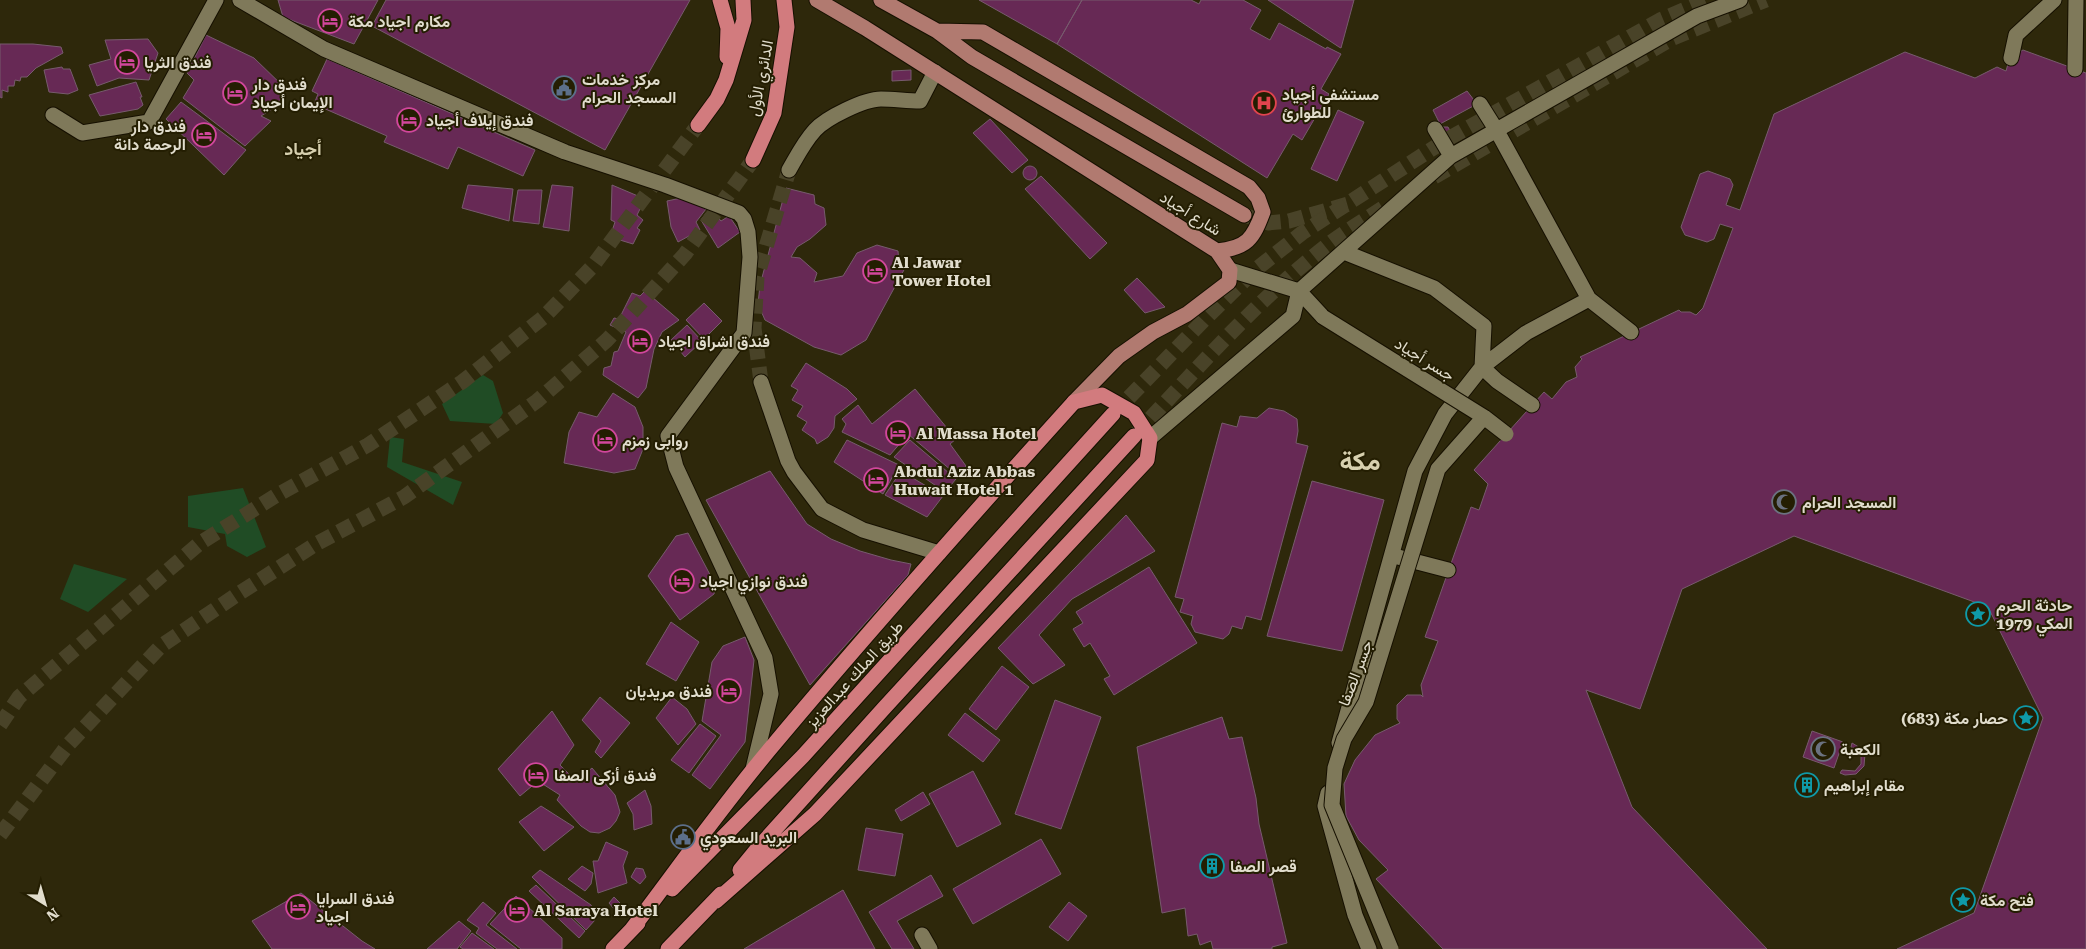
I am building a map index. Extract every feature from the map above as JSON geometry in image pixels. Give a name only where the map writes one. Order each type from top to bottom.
[{"type":"highway","points":[[720,0],[728,28],[726,80]]},
{"type":"highway","name":"الدائري الأول","points":[[698,125],[717,99],[726,80],[744,20],[743,0]]},
{"type":"highway","name":"الدائري الأول","points":[[753,160],[774,113],[787,27],[784,0]]},
{"type":"highway","points":[[632,929],[754,769],[939,553],[1074,402],[1102,394],[1134,413],[1150,438],[1147,460],[822,807],[716,901],[668,949]]},
{"type":"highway","name":"طريق الملك عبدالعزيز","points":[[613,949],[803,756],[1112,414]]},
{"type":"highway","points":[[716,901],[758,848],[864,729],[1134,436]]},
{"type":"main road","name":"شارع أجياد","points":[[817,0],[935,72],[1217,251],[1236,249],[1247,242],[1263,212],[1258,198],[1248,187],[983,32],[937,31]]},
{"type":"main road","name":"شارع أجياد","points":[[881,0],[937,31],[972,56],[1244,215]]},
{"type":"main road","points":[[1074,402],[1119,356],[1153,332],[1187,314],[1229,282],[1230,270],[1217,251]]},
{"type":"street","points":[[53,115],[82,133],[149,122],[216,0]]},
{"type":"street","points":[[240,0],[324,49],[565,152],[665,185],[739,213],[744,219],[748,232],[750,257],[744,333],[668,436],[678,472],[765,658],[771,694],[754,769]]},
{"type":"street","points":[[1150,438],[1293,316],[1299,291],[1451,156],[1697,16],[1706,6],[1740,0]]},
{"type":"street","points":[[2011,58],[2016,35],[2054,0]]},
{"type":"street","points":[[2075,69],[2076,0]]},
{"type":"street","points":[[789,170],[816,128],[851,107],[866,101],[880,98],[920,101],[935,72]]},
{"type":"street","points":[[1480,104],[1497,130],[1589,299],[1631,332]]},
{"type":"street","points":[[1435,129],[1451,156]]},
{"type":"street","points":[[1344,252],[1434,288],[1484,326],[1482,367],[1497,381],[1532,405]]},
{"type":"street","points":[[1230,270],[1299,291]]},
{"type":"street","name":"جسر أجياد","points":[[1299,291],[1323,316],[1484,417],[1506,434]]},
{"type":"street","points":[[1369,949],[1355,915],[1325,806],[1343,728],[1415,471],[1445,414],[1482,367],[1526,333],[1589,299]]},
{"type":"street","points":[[761,382],[788,461],[822,509],[863,530],[939,553]]},
{"type":"street","name":"جسر الصفا","points":[[1391,949],[1332,805],[1335,768],[1344,739],[1366,702],[1438,469],[1484,417]]},
{"type":"street","points":[[1392,555],[1448,570]]},
{"type":"street","points":[[922,935],[930,949]]},
{"type":"green space","points":[[483,375],[493,381],[503,413],[496,424],[450,421],[442,404]]},
{"type":"green space","points":[[390,437],[404,439],[402,462],[462,482],[453,505],[387,467]]},
{"type":"green space","points":[[243,488],[266,547],[247,557],[227,546],[225,534],[188,527],[188,496]]},
{"type":"green space","points":[[74,564],[127,579],[88,612],[60,599]]},
{"type":"building","name":"مكارم اجياد مكة","points":[[278,0],[378,0],[354,44],[283,17]]},
{"type":"building","name":"مركز خدمات المسجد الحرام","points":[[386,0],[690,0],[605,150],[372,26]]},
{"type":"building","points":[[979,0],[1082,0],[1057,44]]},
{"type":"building","points":[[1082,0],[1191,0],[1199,4],[1201,0],[1243,0],[1261,10],[1250,29],[1270,40],[1279,23],[1326,49],[1327,47],[1341,54],[1321,89],[1329,94],[1302,140],[1293,134],[1267,178],[1057,44]]},
{"type":"building","points":[[1268,0],[1354,0],[1341,48],[1339,47]]},
{"type":"building","name":"فندق دار الإيمان أجياد","points":[[206,35],[254,58],[286,89],[277,106],[261,116],[271,121],[245,146],[183,98],[194,80],[187,73]]},
{"type":"building","name":"فندق الثريا","points":[[148,39],[158,53],[149,80],[119,78],[97,86],[89,65],[111,59],[105,40]]},
{"type":"building","points":[[0,44],[33,44],[61,47],[63,53],[36,68],[27,77],[21,77],[20,81],[15,80],[14,86],[8,86],[8,92],[2,90],[2,98],[0,97]]},
{"type":"building","name":"المسجد الحرام","points":[[2023,50],[2086,73],[2086,949],[1897,949],[1974,913],[2043,718],[1988,607],[1794,536],[1682,589],[1640,709],[1586,690],[1632,807],[1767,949],[1443,949],[1376,879],[1388,870],[1359,840],[1346,816],[1344,784],[1355,760],[1375,735],[1400,723],[1397,719],[1397,705],[1407,695],[1421,695],[1423,697],[1421,685],[1438,641],[1425,637],[1471,507],[1479,510],[1488,484],[1474,470],[1544,392],[1552,399],[1566,382],[1577,377],[1575,367],[1582,359],[1580,357],[1679,310],[1696,315],[1703,308],[1733,228],[1720,224],[1714,239],[1707,242],[1685,235],[1681,227],[1700,174],[1708,171],[1730,179],[1733,185],[1726,205],[1740,210],[1774,114],[1905,52],[1975,78],[1997,67],[2006,71],[2010,57]]},
{"type":"building","name":"فندق إيلاف أجياد","points":[[327,59],[535,150],[523,176],[458,147],[448,169],[384,142],[387,136],[314,104],[318,94],[312,91]]},
{"type":"building","points":[[62,67],[63,69],[70,69],[78,90],[68,94],[49,92],[44,70]]},
{"type":"building","points":[[911,70],[911,80],[892,81],[892,71]]},
{"type":"building","points":[[136,82],[143,105],[138,109],[100,116],[89,95]]},
{"type":"building","points":[[1467,91],[1477,104],[1440,124],[1433,110]]},
{"type":"building","name":"فندق دار الرحمة دانة","points":[[181,102],[246,150],[224,175],[166,119]]},
{"type":"building","points":[[1338,110],[1364,122],[1337,181],[1311,169]]},
{"type":"building","points":[[990,119],[1028,160],[1012,173],[973,133]]},
{"type":"building","points":[[1443,127],[1448,127],[1450,131],[1445,136],[1440,131]]},
{"type":"building","points":[[1027,166],[1033,166],[1037,173],[1033,180],[1027,180],[1023,176],[1023,170]]},
{"type":"building","points":[[1041,176],[1107,243],[1090,259],[1025,189]]},
{"type":"building","points":[[468,185],[513,189],[509,221],[462,208]]},
{"type":"building","points":[[552,185],[573,187],[569,231],[543,227]]},
{"type":"building","points":[[612,185],[645,199],[637,215],[643,220],[637,228],[640,230],[633,244],[610,237],[615,222],[611,220]]},
{"type":"building","name":"Al Jawar Tower Hotel","points":[[786,188],[814,195],[815,204],[824,208],[826,225],[797,247],[791,257],[800,258],[817,273],[814,282],[843,276],[857,253],[877,245],[898,251],[899,264],[905,268],[866,340],[841,355],[814,347],[765,320],[758,304],[760,285]]},
{"type":"building","points":[[518,190],[542,190],[539,224],[513,221]]},
{"type":"building","points":[[681,198],[706,209],[696,222],[700,230],[678,242],[671,227],[667,201]]},
{"type":"building","points":[[707,212],[715,214],[721,221],[729,216],[740,232],[718,248],[701,220]]},
{"type":"building","points":[[1137,278],[1165,307],[1145,313],[1124,290]]},
{"type":"building","name":"فندق اشراق اجياد","points":[[645,291],[679,320],[662,332],[654,349],[646,388],[638,398],[603,375],[604,368],[611,366],[614,352],[618,351],[626,332],[610,325],[614,318],[619,319],[632,293],[640,296]]},
{"type":"building","points":[[704,303],[722,321],[704,339],[686,320]]},
{"type":"building","points":[[687,325],[702,341],[685,357],[671,340]]},
{"type":"building","points":[[806,363],[847,389],[857,399],[835,416],[834,428],[828,437],[817,444],[815,439],[802,430],[807,422],[797,416],[803,406],[792,400],[798,390],[791,386]]},
{"type":"building","name":"Al Massa Hotel","points":[[915,389],[956,439],[950,444],[966,466],[958,476],[908,434],[890,455],[842,432],[846,424],[842,419],[858,405],[872,424]]},
{"type":"building","name":"روابی زمزم","points":[[613,393],[635,407],[643,427],[643,449],[635,469],[614,473],[564,463],[569,432],[579,412],[597,417]]},
{"type":"building","points":[[1269,408],[1284,411],[1297,419],[1296,443],[1308,446],[1261,620],[1246,616],[1242,629],[1232,626],[1229,634],[1223,639],[1195,632],[1191,624],[1193,616],[1180,612],[1184,599],[1175,597],[1222,423],[1237,427],[1240,416],[1257,418]]},
{"type":"building","name":"Abdul Aziz Abbas Huwait Hotel 1","points":[[847,440],[899,465],[883,494],[834,462]]},
{"type":"building","points":[[910,440],[956,479],[945,492],[894,457]]},
{"type":"building","points":[[770,471],[807,524],[831,539],[860,551],[911,564],[908,575],[810,685],[706,500]]},
{"type":"building","points":[[901,471],[943,496],[927,517],[885,495]]},
{"type":"building","points":[[1312,481],[1384,500],[1342,651],[1267,636]]},
{"type":"building","points":[[1126,515],[1155,551],[1072,599],[1039,635],[1065,665],[1033,684],[998,648]]},
{"type":"building","name":"فندق نوازي اجياد","points":[[688,533],[716,586],[714,594],[680,620],[648,576],[676,536]]},
{"type":"building","points":[[1149,567],[1197,643],[1114,695],[1104,679],[1110,676],[1090,643],[1084,647],[1073,629],[1083,623],[1076,612]]},
{"type":"building","points":[[671,622],[699,642],[676,681],[646,664]]},
{"type":"building","name":"فندق مريديان","points":[[745,637],[754,660],[745,742],[710,789],[692,775],[721,735],[702,721],[712,662],[723,646]]},
{"type":"building","points":[[1002,666],[1029,687],[996,730],[969,709]]},
{"type":"building","points":[[600,697],[630,723],[601,758],[595,752],[601,741],[582,720]]},
{"type":"building","points":[[672,697],[687,709],[696,724],[678,745],[656,718]]},
{"type":"building","points":[[1055,700],[1101,717],[1061,829],[1015,814]]},
{"type":"building","name":"فندق أزكى الصفا","points":[[552,711],[574,745],[560,765],[576,781],[592,768],[615,795],[620,812],[610,828],[599,833],[590,832],[581,826],[557,800],[560,795],[538,781],[520,796],[498,769]]},
{"type":"building","points":[[965,713],[1000,740],[983,762],[948,735]]},
{"type":"building","name":"قصر الصفا","points":[[1222,717],[1229,739],[1242,737],[1256,798],[1259,824],[1287,943],[1272,947],[1272,949],[1213,949],[1211,941],[1200,945],[1197,934],[1188,936],[1185,908],[1162,913],[1137,747]]},
{"type":"building","points":[[700,724],[716,736],[689,773],[671,760]]},
{"type":"building","name":"الكعبة","points":[[1812,731],[1843,742],[1834,768],[1803,757]]},
{"type":"building","points":[[1852,743],[1862,749],[1865,754],[1864,766],[1856,774],[1845,775],[1840,773],[1842,770],[1855,771],[1861,764],[1861,755],[1859,751],[1851,747]]},
{"type":"building","points":[[973,771],[1001,824],[957,847],[929,794]]},
{"type":"building","points":[[645,790],[651,806],[652,824],[634,830],[633,814],[627,803]]},
{"type":"building","points":[[923,792],[930,804],[901,821],[895,810]]},
{"type":"building","points":[[541,806],[574,827],[544,851],[519,822]]},
{"type":"building","points":[[866,828],[903,834],[895,876],[858,870]]},
{"type":"building","name":"البريد السعودي","points":[[683,832],[689,837],[683,842],[677,838]]},
{"type":"building","points":[[1041,839],[1061,874],[973,924],[953,889]]},
{"type":"building","points":[[606,842],[628,852],[623,866],[627,883],[598,893],[593,861],[598,861]]},
{"type":"building","points":[[582,866],[593,873],[591,884],[585,891],[568,879]]},
{"type":"building","points":[[636,868],[643,869],[646,877],[640,884],[631,877]]},
{"type":"building","points":[[540,870],[591,905],[593,909],[590,912],[595,920],[586,930],[532,877]]},
{"type":"building","points":[[931,875],[943,896],[897,921],[914,949],[892,949],[869,912]]},
{"type":"building","points":[[536,885],[585,931],[579,938],[529,891]]},
{"type":"building","points":[[843,890],[875,949],[744,949]]},
{"type":"building","name":"فندق السرايا اجياد","points":[[301,893],[375,949],[272,949],[252,921]]},
{"type":"building","name":"Al Saraya Hotel","points":[[516,896],[562,938],[562,949],[521,949],[490,924]]},
{"type":"building","points":[[614,897],[620,903],[614,909],[609,903]]},
{"type":"building","points":[[483,902],[496,913],[486,925],[517,949],[497,949],[476,933],[479,928],[467,920]]},
{"type":"building","points":[[1069,902],[1087,916],[1068,941],[1049,927]]},
{"type":"building","points":[[459,921],[471,931],[457,949],[427,949]]},
{"type":"building","points":[[472,933],[494,949],[463,949],[460,947]]},
{"type":"tunnel","points":[[1113,414],[1255,270],[1302,233],[1446,140],[1660,20],[1707,0]]},
{"type":"tunnel","points":[[1434,177],[1673,38],[1766,0]]},
{"type":"tunnel","points":[[0,725],[19,697],[200,543],[277,495],[368,445],[462,382],[544,317],[592,267],[698,125]]},
{"type":"tunnel","points":[[0,835],[68,745],[161,646],[316,544],[404,497],[537,401],[607,340],[685,254],[753,160]]},
{"type":"tunnel","points":[[761,382],[754,328],[757,277],[789,170]]},
{"type":"tunnel","points":[[1244,215],[1268,223],[1289,221],[1348,204]]},
{"type":"tunnel","points":[[1135,435],[1274,290],[1333,241],[1389,204]]},
{"type":"place","name":"مكارم اجياد مكة","points":[[330,21]]},
{"type":"place","name":"فندق الثريا","points":[[127,62]]},
{"type":"place","name":"مركز خدمات المسجد الحرام","points":[[564,88]]},
{"type":"place","name":"فندق دار الإيمان أجياد","points":[[235,93]]},
{"type":"place","name":"مستشفى أجياد للطوارئ","points":[[1264,103]]},
{"type":"place","name":"فندق إيلاف أجياد","points":[[409,120]]},
{"type":"place","name":"فندق دار الرحمة دانة","points":[[204,135]]},
{"type":"place","name":"Al Jawar Tower Hotel","points":[[875,271]]},
{"type":"place","name":"فندق اشراق اجياد","points":[[640,341]]},
{"type":"place","name":"Al Massa Hotel","points":[[898,433]]},
{"type":"place","name":"روابی زمزم","points":[[605,440]]},
{"type":"place","name":"Abdul Aziz Abbas Huwait Hotel 1","points":[[876,480]]},
{"type":"place","name":"المسجد الحرام","points":[[1784,502]]},
{"type":"place","name":"فندق نوازي اجياد","points":[[682,581]]},
{"type":"place","name":"حادثة الحرم المكي 1979","points":[[1978,614]]},
{"type":"place","name":"فندق مريديان","points":[[729,691]]},
{"type":"place","name":"حصار مكة (683)","points":[[2026,718]]},
{"type":"place","name":"الكعبة","points":[[1823,749]]},
{"type":"place","name":"فندق أزكى الصفا","points":[[536,775]]},
{"type":"place","name":"مقام إبراهيم","points":[[1807,785]]},
{"type":"place","name":"البريد السعودي","points":[[683,837]]},
{"type":"place","name":"قصر الصفا","points":[[1212,866]]},
{"type":"place","name":"فتح مكة","points":[[1963,900]]},
{"type":"place","name":"فندق السرايا اجياد","points":[[298,907]]},
{"type":"place","name":"Al Saraya Hotel","points":[[517,910]]},
{"type":"district","name":"أجياد","points":[[303,149]]},
{"type":"district","name":"مكة","points":[[1360,461]]}]
